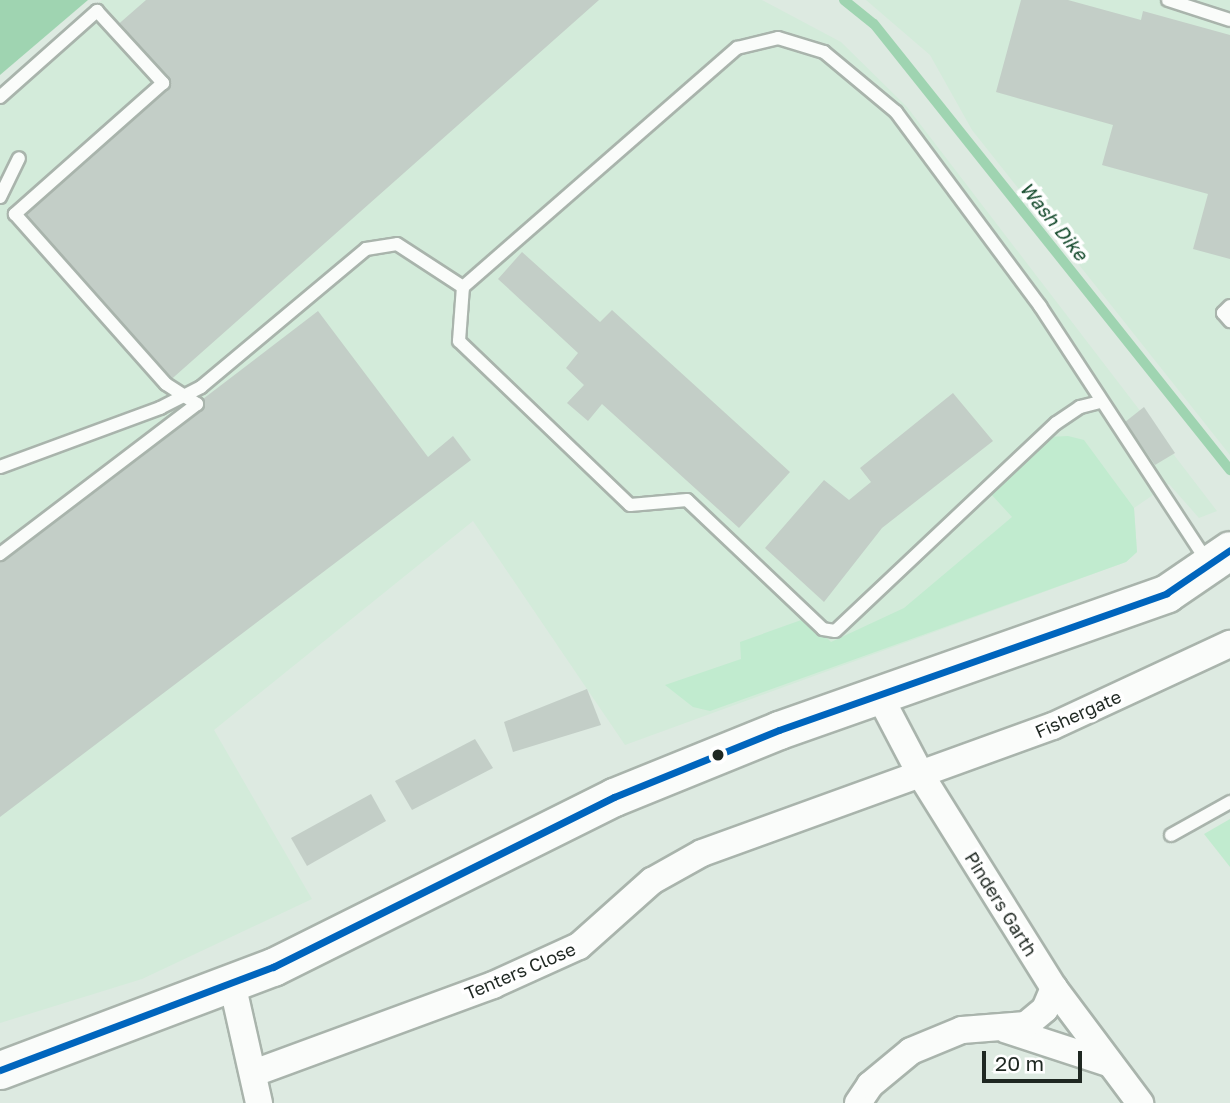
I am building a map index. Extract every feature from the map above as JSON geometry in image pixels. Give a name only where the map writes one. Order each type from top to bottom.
[{"type":"main road","points":[[0,1070],[232,983],[592,806],[878,695],[1167,593],[1220,557]]},
{"type":"street","name":"Fishergate","points":[[922,777],[1053,726],[1230,644]]},
{"type":"street","name":"Pinders Garth","points":[[878,695],[922,777],[1054,988],[1140,1103]]},
{"type":"street","name":"Tenters Close","points":[[254,1073],[493,985],[579,946],[652,881],[702,853],[922,777]]},
{"type":"street","points":[[232,983],[254,1073],[258,1103]]},
{"type":"street","points":[[858,1103],[870,1085],[911,1051],[962,1030],[1026,1025],[1045,1009],[1054,988]]},
{"type":"street","points":[[998,1028],[1056,1042],[1108,1063]]},
{"type":"lane","points":[[1168,0],[1230,20]]},
{"type":"lane","points":[[0,97],[97,11],[163,83],[15,214],[166,384],[197,404],[0,554]]},
{"type":"lane","points":[[1100,402],[1056,423],[896,570],[847,625],[823,629],[687,500],[630,505],[620,496],[459,341],[463,287],[737,48],[778,38],[824,51],[896,112],[1040,306],[1100,402],[1220,557]]},
{"type":"lane","points":[[0,197],[19,158]]},
{"type":"lane","points":[[0,467],[201,387],[366,248],[397,244],[463,287]]},
{"type":"lane","points":[[1230,306],[1223,313],[1230,321]]},
{"type":"lane","points":[[1171,835],[1230,802]]},
{"type":"shaded area","points":[[0,0],[88,0],[0,75]]},
{"type":"shaded area","points":[[102,0],[762,0],[841,42],[907,107],[1217,511],[1199,518],[1169,484],[1134,508],[1137,552],[1126,562],[625,745],[473,521],[214,730],[312,899],[142,979],[0,1023],[0,89]]},
{"type":"shaded area","points":[[866,0],[1230,0],[1230,455],[972,130],[930,55]]},
{"type":"shaded area","points":[[1068,436],[1084,440],[1134,508],[1137,552],[1126,562],[710,711],[693,707],[665,685],[741,659],[740,642],[807,618],[831,642],[904,608],[1012,517],[990,493],[1048,437]]},
{"type":"shaded area","points":[[1230,819],[1230,867],[1204,834]]},
{"type":"building","points":[[146,0],[599,0],[166,384],[15,214],[163,83],[114,28]]},
{"type":"building","points":[[1021,0],[1068,0],[1141,20],[1143,11],[1230,35],[1230,259],[1193,249],[1208,194],[1102,165],[1113,125],[996,92]]},
{"type":"building","points":[[522,252],[600,322],[612,310],[790,472],[739,528],[602,404],[588,421],[567,403],[584,385],[566,368],[578,353],[498,279]]},
{"type":"building","points":[[318,311],[428,457],[453,436],[471,460],[0,817],[0,554]]},
{"type":"building","points":[[953,393],[993,441],[882,528],[824,602],[765,548],[824,480],[849,500],[871,482],[860,468]]},
{"type":"building","points":[[1144,407],[1175,453],[1155,465],[1125,422]]},
{"type":"building","points":[[587,689],[601,725],[513,752],[504,722]]},
{"type":"building","points":[[475,739],[493,768],[412,810],[395,781]]},
{"type":"building","points":[[371,794],[386,821],[307,866],[291,838]]},
{"type":"waterway","name":"Wash Dike","points":[[844,0],[874,24],[1230,470]]},
{"type":"transit line","points":[[0,1070],[273,967],[614,797],[779,730],[1167,593],[1230,550]]}]
